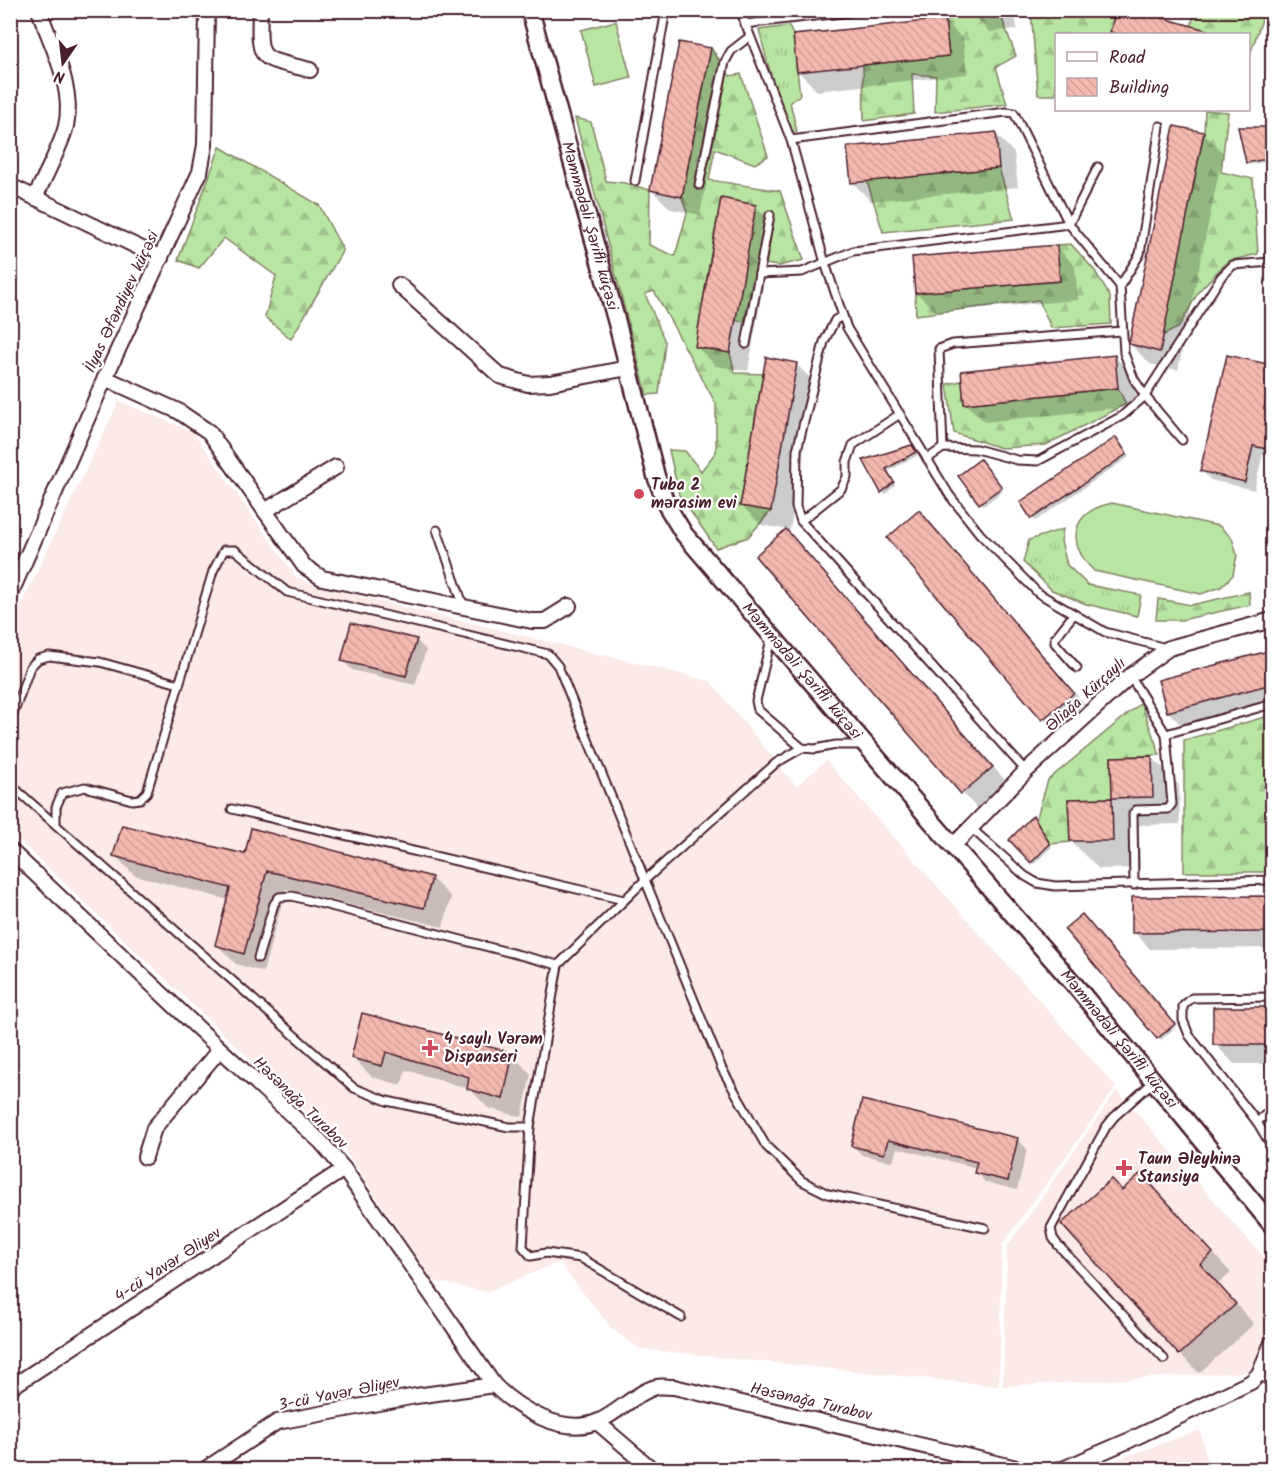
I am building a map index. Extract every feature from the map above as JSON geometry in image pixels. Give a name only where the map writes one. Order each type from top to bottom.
[{"type":"street","points":[[35,198],[66,126],[68,100],[58,63],[39,10]]},
{"type":"street","name":"İlyas Əfəndiyev küçəsi","points":[[10,596],[105,378],[200,172],[205,145],[207,10]]},
{"type":"street","points":[[260,10],[261,53],[269,60],[310,70]]},
{"type":"street","name":"Məmmədəli Şərifli küçəsi","points":[[530,10],[656,476],[667,506],[684,534],[1073,983],[1272,1225]]},
{"type":"street","points":[[10,191],[17,189],[161,258]]},
{"type":"street","points":[[399,285],[500,376],[528,384],[550,383],[628,369]]},
{"type":"street","points":[[105,378],[178,411],[209,432],[304,566],[322,578],[532,621],[545,621],[569,606]]},
{"type":"street","points":[[265,511],[336,466]]},
{"type":"street","name":"Əliağa Kürçaylı","points":[[953,846],[1026,771],[1130,676],[1169,648],[1272,620]]},
{"type":"street","name":"Həsənağa Turabov","points":[[10,850],[219,1049],[321,1142],[344,1169],[494,1384],[520,1408],[538,1417],[567,1424],[584,1425],[597,1422],[657,1386],[674,1387],[1025,1470]]},
{"type":"street","points":[[145,1157],[154,1128],[219,1049]]},
{"type":"street","name":"4-cü Yavər Əliyev","points":[[10,1388],[344,1169]]},
{"type":"street","points":[[1053,1470],[1130,1440],[1241,1388],[1260,1374],[1272,1343]]},
{"type":"street","name":"3-cü Yavər Əliyev","points":[[204,1470],[277,1422],[494,1384]]},
{"type":"street","points":[[597,1422],[653,1470]]},
{"type":"lane","points":[[635,181],[666,10]]},
{"type":"lane","points":[[740,10],[749,38],[791,140],[825,263],[848,328],[950,496],[980,534],[1038,593],[1105,632],[1169,648]]},
{"type":"lane","points":[[744,24],[869,10]]},
{"type":"lane","points":[[699,185],[725,62],[730,51],[749,38]]},
{"type":"lane","points":[[791,140],[1006,111],[1014,113],[1069,224],[1120,286],[1124,353],[1134,379],[1145,396],[1182,440]]},
{"type":"lane","points":[[1120,286],[1140,254],[1160,126]]},
{"type":"lane","points":[[1069,224],[1098,167]]},
{"type":"lane","points":[[746,344],[770,215]]},
{"type":"lane","points":[[759,274],[802,272],[853,251],[1069,224]]},
{"type":"lane","points":[[927,459],[943,448],[976,449],[1017,460],[1038,461],[1122,416],[1145,396],[1221,277],[1233,265],[1272,262]]},
{"type":"lane","points":[[843,316],[835,320],[824,342],[797,450],[796,507],[801,521],[1026,771]]},
{"type":"lane","points":[[943,448],[939,348],[953,344],[1122,331]]},
{"type":"lane","points":[[801,521],[841,489],[847,477],[847,462],[853,445],[900,414]]},
{"type":"lane","points":[[437,530],[464,607]]},
{"type":"lane","points":[[56,825],[56,807],[62,793],[85,787],[132,800],[140,799],[147,792],[213,571],[224,550],[235,550],[287,592],[548,654],[558,666],[722,1069],[766,1146],[802,1181],[828,1194],[985,1228]]},
{"type":"lane","points":[[1074,614],[1055,638],[1055,643],[1077,668]]},
{"type":"lane","points":[[772,637],[756,701],[758,710],[802,748]]},
{"type":"lane","points":[[10,723],[30,667],[38,660],[49,656],[100,662],[179,684]]},
{"type":"lane","points":[[1130,676],[1166,734],[1172,804],[1168,809],[1136,810],[1133,814],[1134,885]]},
{"type":"lane","points":[[1166,734],[1272,704]]},
{"type":"lane","points":[[681,1317],[581,1258],[546,1254],[531,1256],[524,1247],[530,1127],[558,965],[645,880],[776,763],[802,748],[866,745]]},
{"type":"lane","points":[[10,784],[354,1088],[387,1101],[509,1126],[530,1127]]},
{"type":"lane","points":[[232,809],[624,900]]},
{"type":"lane","points":[[971,828],[1025,876],[1037,883],[1055,886],[1134,885],[1272,880]]},
{"type":"lane","points":[[258,958],[274,904],[279,897],[292,896],[558,965]]},
{"type":"lane","points":[[1272,997],[1192,998],[1183,1006],[1183,1020],[1189,1035],[1257,1122],[1272,1147]]},
{"type":"lane","points":[[1153,1082],[1106,1127],[1051,1228],[1053,1238],[1058,1245],[1164,1359]]},
{"type":"lane","points":[[1257,1122],[1272,1109]]},
{"type":"lane","points":[[1260,1374],[1272,1384]]},
{"type":"shaded area","points":[[119,401],[193,432],[296,577],[313,585],[710,681],[796,786],[826,761],[1116,1087],[1002,1245],[999,1386],[641,1349],[612,1329],[559,1262],[487,1292],[433,1281],[342,1146],[11,833],[10,628]]},
{"type":"shaded area","name":"Taun Əleyhinə Stansiya","points":[[1117,1090],[1272,1267],[1272,1318],[1257,1365],[1247,1372],[1003,1386],[1007,1247]]},
{"type":"shaded area","points":[[1200,1430],[1209,1469],[1092,1469]]},
{"type":"green space","points":[[999,11],[1016,56],[996,67],[1007,104],[935,112],[936,76],[912,74],[914,114],[864,121],[863,65],[949,55],[945,19]]},
{"type":"green space","points":[[1031,11],[1116,11],[1110,32],[1114,33],[1055,33],[1055,95],[1038,95]]},
{"type":"green space","points":[[1195,11],[1265,11],[1250,54],[1250,33],[1189,33]]},
{"type":"green space","points":[[616,21],[631,78],[596,87],[581,30]]},
{"type":"green space","points":[[789,26],[793,35],[800,95],[790,102],[797,132],[786,133],[759,30]]},
{"type":"green space","points":[[711,48],[730,76],[741,74],[768,156],[755,164],[715,149],[709,180],[780,191],[804,260],[779,266],[757,263],[744,322],[735,320],[756,205],[721,198],[695,347],[730,353],[735,373],[763,374],[740,506],[771,511],[748,537],[716,548],[679,495],[669,450],[685,451],[701,471],[716,452],[716,404],[654,291],[645,294],[665,342],[659,394],[647,395],[575,118],[591,122],[606,181],[625,183],[650,190],[649,245],[675,256],[687,213],[682,197]]},
{"type":"green space","points":[[1205,111],[1228,112],[1221,172],[1253,179],[1258,254],[1228,261],[1199,291],[1179,327],[1162,336],[1204,132]]},
{"type":"green space","points":[[220,147],[319,205],[343,250],[291,339],[265,317],[276,276],[224,238],[199,268],[178,260]]},
{"type":"green space","points":[[999,168],[1014,219],[883,232],[867,181]]},
{"type":"green space","points":[[1071,244],[1095,271],[1110,297],[1111,324],[1051,328],[1039,300],[916,315],[915,293],[1060,281],[1057,245]]},
{"type":"green space","points":[[962,381],[964,404],[1118,388],[1126,404],[1046,445],[1001,448],[954,433],[947,384]]},
{"type":"green space","points":[[1112,503],[1219,526],[1232,538],[1237,555],[1233,575],[1221,587],[1201,594],[1094,571],[1079,550],[1076,540],[1077,530],[1080,521],[1088,513]]},
{"type":"green space","points":[[1063,529],[1061,541],[1067,565],[1088,585],[1141,595],[1137,616],[1086,604],[1052,590],[1023,562],[1029,540]]},
{"type":"green space","points":[[1249,592],[1250,605],[1181,620],[1156,620],[1158,599],[1191,605]]},
{"type":"green space","points":[[1141,703],[1160,755],[1111,757],[1112,798],[1068,799],[1070,842],[1050,844],[1036,820],[1048,780]]},
{"type":"green space","points":[[1272,715],[1272,872],[1184,872],[1184,740]]},
{"type":"building","points":[[1116,10],[1134,10],[1207,30],[1206,33],[1110,32]]},
{"type":"building","points":[[945,19],[949,56],[797,72],[793,35]]},
{"type":"building","points":[[679,42],[711,48],[682,197],[650,190]]},
{"type":"building","points":[[1174,126],[1204,132],[1160,352],[1129,344]]},
{"type":"building","points":[[1238,127],[1272,127],[1272,158],[1246,163]]},
{"type":"building","points":[[996,132],[999,168],[851,183],[847,147]]},
{"type":"building","points":[[721,198],[756,205],[730,353],[695,347]]},
{"type":"building","points":[[1057,245],[1060,281],[915,293],[912,257]]},
{"type":"building","points":[[1115,355],[1118,388],[964,404],[961,371]]},
{"type":"building","points":[[1227,355],[1272,365],[1264,409],[1272,411],[1272,450],[1253,446],[1245,482],[1200,471]]},
{"type":"building","points":[[766,357],[797,363],[771,511],[740,506]]},
{"type":"building","points":[[1116,437],[1127,454],[1031,519],[1020,502]]},
{"type":"building","points":[[912,445],[916,452],[886,469],[894,482],[881,493],[863,460]]},
{"type":"building","points":[[980,459],[1002,487],[979,504],[958,476]]},
{"type":"building","points":[[919,510],[1074,693],[1042,720],[887,538]]},
{"type":"building","points":[[786,529],[993,767],[961,794],[755,556]]},
{"type":"building","points":[[351,623],[417,639],[406,676],[341,661]]},
{"type":"building","points":[[1272,650],[1272,684],[1167,712],[1158,680]]},
{"type":"building","points":[[1152,756],[1153,797],[1112,798],[1111,757]]},
{"type":"building","points":[[1112,798],[1113,841],[1070,841],[1068,799]]},
{"type":"building","points":[[1033,815],[1050,844],[1031,863],[1009,840]]},
{"type":"building","points":[[122,825],[245,854],[251,828],[432,877],[424,908],[267,871],[244,954],[215,945],[230,888],[113,856]]},
{"type":"building","points":[[1272,896],[1272,932],[1132,933],[1132,897]]},
{"type":"building","points":[[1082,914],[1175,1024],[1157,1039],[1064,929]]},
{"type":"building","points":[[1213,1007],[1272,1007],[1272,1045],[1213,1045]]},
{"type":"building","points":[[362,1013],[513,1053],[503,1099],[467,1089],[469,1077],[386,1052],[382,1066],[351,1058]]},
{"type":"building","points":[[862,1100],[1018,1138],[1008,1181],[974,1173],[977,1162],[888,1140],[884,1154],[851,1146]]},
{"type":"building","name":"Taun Əleyhinə Stansiya","points":[[1141,1173],[1213,1253],[1200,1264],[1236,1304],[1179,1355],[1061,1224],[1111,1179],[1122,1190]]},
{"type":"place","name":"Tuba 2 mərasim evi","points":[[639,494]]},
{"type":"place","name":"4 saylı Vərəm Dispanseri","points":[[430,1048]]},
{"type":"place","name":"Taun Əleyhinə Stansiya","points":[[1124,1168]]}]
